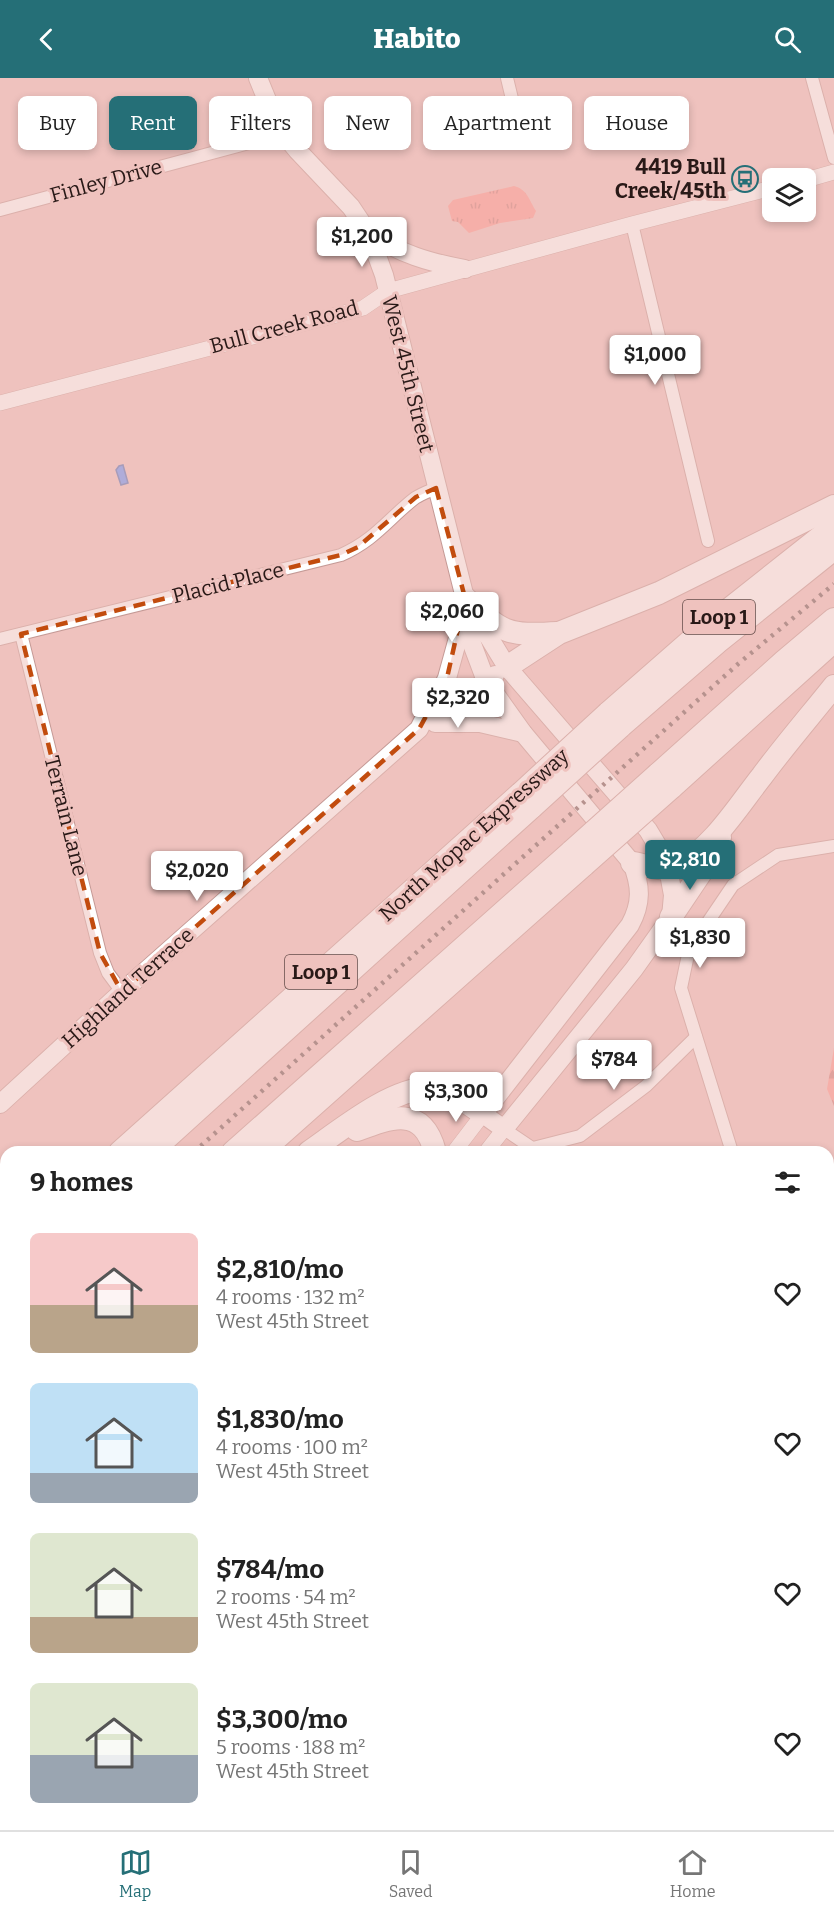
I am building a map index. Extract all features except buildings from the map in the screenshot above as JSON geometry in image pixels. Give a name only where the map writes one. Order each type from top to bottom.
[{"type":"highway","points":[[507,668],[559,633],[659,593],[834,506]]},
{"type":"highway","name":"North Mopac Expressway","points":[[127,1146],[527,800],[614,720],[704,629],[834,526]]},
{"type":"highway","points":[[614,720],[718,642],[834,549]]},
{"type":"highway","points":[[464,609],[506,631],[520,634],[559,633]]},
{"type":"highway","points":[[267,1146],[664,781],[834,619]]},
{"type":"highway","points":[[664,781],[834,641]]},
{"type":"highway","points":[[632,863],[668,868],[686,860],[725,825],[834,686]]},
{"type":"highway","points":[[157,1146],[527,800]]},
{"type":"highway","points":[[671,917],[708,862],[725,825]]},
{"type":"highway","points":[[240,1146],[578,858]]},
{"type":"highway","points":[[318,1146],[350,1123],[408,1092],[429,1088],[447,1093],[483,1114]]},
{"type":"highway","points":[[332,1136],[401,1117],[416,1122],[427,1131],[433,1146]]},
{"type":"main road","name":"West 45th Street","points":[[258,78],[265,96]]},
{"type":"main road","name":"West 45th Street","points":[[297,150],[351,207],[369,234],[384,275],[464,609],[486,681],[523,733],[632,863],[640,886],[640,900],[630,925],[483,1114]]},
{"type":"main road","points":[[369,234],[397,251],[416,258],[465,269]]},
{"type":"main road","name":"West 45th Street","points":[[464,609],[507,668],[633,812],[660,850],[668,868],[673,895],[671,917]]},
{"type":"main road","points":[[464,609],[447,678],[428,723],[480,723],[523,733]]},
{"type":"main road","name":"Highland Terrace","points":[[0,1104],[428,723],[465,701],[469,693],[507,668]]},
{"type":"main road","points":[[483,1114],[504,1129],[634,969],[671,917]]},
{"type":"street","points":[[507,78],[511,96]]},
{"type":"street","points":[[812,78],[834,158]]},
{"type":"street","name":"Finley Drive","points":[[0,210],[223,150]]},
{"type":"street","points":[[816,177],[834,172]]},
{"type":"street","name":"Bull Creek Road","points":[[0,403],[363,308],[388,291],[762,191]]},
{"type":"street","points":[[632,224],[708,541]]},
{"type":"street","name":"Placid Place","points":[[0,639],[341,555],[358,548],[376,535],[416,497],[436,488]]},
{"type":"street","name":"Terrain Lane","points":[[21,634],[100,953],[108,973],[122,993]]},
{"type":"street","points":[[730,1146],[681,988],[689,950],[733,885],[778,855],[834,846]]},
{"type":"street","points":[[548,1146],[580,1136],[646,1086],[696,1037]]},
{"type":"street","name":"West 45th Street","points":[[459,1146],[483,1114]]},
{"type":"street","points":[[491,1146],[504,1129],[529,1146]]},
{"type":"highlighted area","points":[[436,488],[465,598],[447,678],[419,729],[122,992],[100,953],[21,634],[341,555],[358,547],[416,497]]},
{"type":"green space","points":[[514,186],[525,192],[536,211],[533,218],[500,223],[469,233],[458,222],[452,221],[448,206],[453,200]]},
{"type":"green space","points":[[834,1048],[834,1106],[827,1089]]},
{"type":"water","points":[[123,465],[128,483],[121,485],[116,470]]},
{"type":"railway","points":[[201,1146],[738,664],[834,584]]},
{"type":"place","name":"4419 Bull Creek/45th","points":[[745,179]]}]
